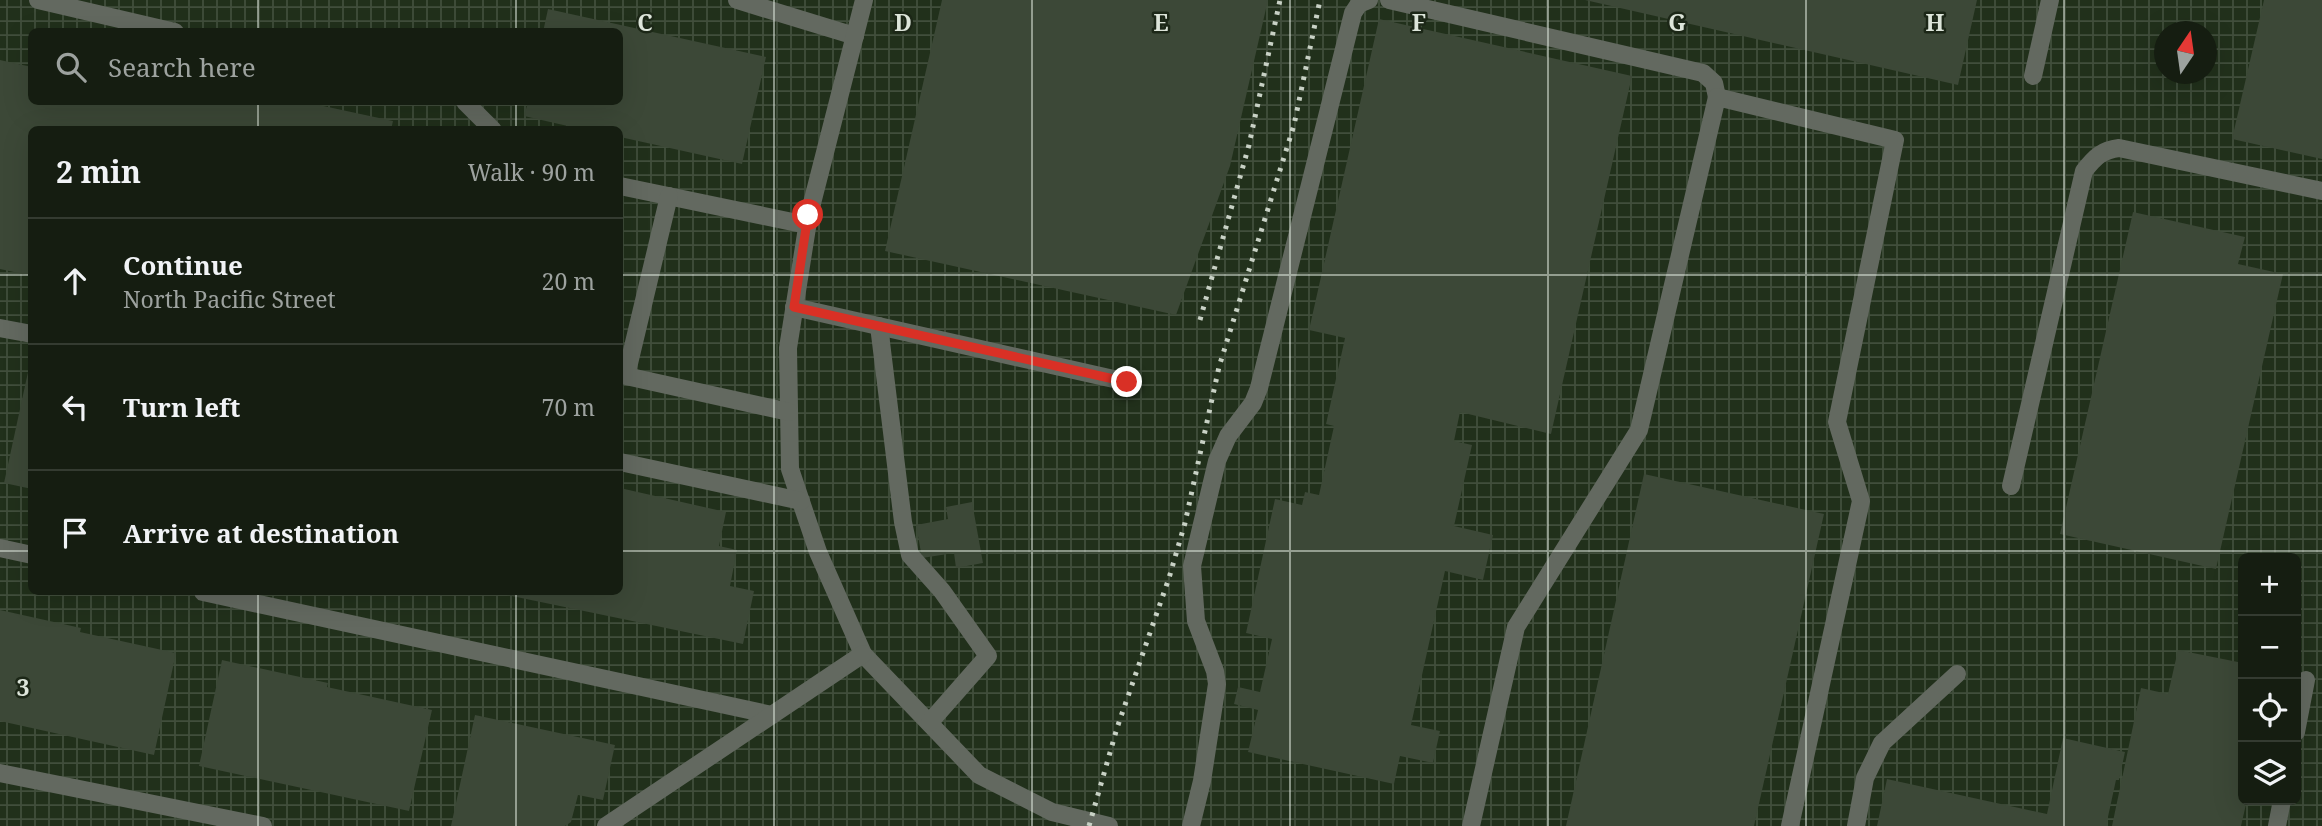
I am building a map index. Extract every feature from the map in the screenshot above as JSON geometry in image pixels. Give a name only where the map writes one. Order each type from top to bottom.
[{"type":"street","points":[[38,0],[158,28]]},
{"type":"street","points":[[737,0],[855,36]]},
{"type":"street","points":[[864,0],[807,225],[794,307],[788,348],[790,468],[818,552],[863,654],[979,775],[1052,812],[1109,826]]},
{"type":"street","points":[[1191,826],[1202,781],[1217,684],[1216,671],[1196,621],[1192,566],[1217,461],[1228,436],[1253,403],[1259,388],[1353,13],[1359,4],[1369,0]]},
{"type":"street","points":[[1390,0],[1703,74],[1713,83],[1717,97],[1639,430],[1516,627],[1471,826]]},
{"type":"street","points":[[2033,76],[2050,0]]},
{"type":"street","points":[[1717,97],[1895,140],[1837,422],[1861,501],[1790,826]]},
{"type":"street","points":[[468,105],[489,126]]},
{"type":"street","points":[[2011,486],[2084,171],[2096,156],[2106,150],[2119,148],[2322,191]]},
{"type":"street","points":[[623,187],[807,225]]},
{"type":"street","points":[[668,196],[625,376],[789,412]]},
{"type":"street","points":[[794,307],[1127,382]]},
{"type":"street","points":[[879,326],[903,522],[910,555],[942,591],[988,656],[930,722]]},
{"type":"street","points":[[0,328],[28,333]]},
{"type":"street","points":[[623,463],[801,501]]},
{"type":"street","points":[[0,548],[28,554]]},
{"type":"street","points":[[217,595],[772,715]]},
{"type":"street","points":[[606,826],[863,654]]},
{"type":"street","points":[[1856,826],[1865,778],[1882,743],[1957,674]]},
{"type":"street","points":[[2301,706],[2306,680]]},
{"type":"street","points":[[0,773],[263,826]]},
{"type":"street","points":[[2277,826],[2281,805]]},
{"type":"shaded area","points":[[0,0],[2322,0],[2322,826],[0,826]]},
{"type":"building","points":[[942,0],[1268,0],[1230,166],[1176,315],[885,251]]},
{"type":"building","points":[[1585,0],[1977,0],[1958,85]]},
{"type":"building","points":[[2264,0],[2322,0],[2322,159],[2232,139]]},
{"type":"building","points":[[548,9],[766,57],[742,164],[623,138],[623,126],[568,126],[524,116],[527,105],[623,105],[623,28],[544,28]]},
{"type":"building","points":[[1379,19],[1632,76],[1551,434],[1460,412],[1454,441],[1472,445],[1454,526],[1493,535],[1483,580],[1445,571],[1411,725],[1440,731],[1433,763],[1400,756],[1394,784],[1248,752],[1258,710],[1234,704],[1238,687],[1260,692],[1272,639],[1246,633],[1275,499],[1302,505],[1305,492],[1319,495],[1334,426],[1326,424],[1345,338],[1309,330]]},
{"type":"building","points":[[0,60],[28,66],[28,105],[319,105],[393,121],[392,126],[28,126],[28,275],[0,269]]},
{"type":"building","points":[[2133,212],[2245,237],[2238,264],[2283,274],[2216,569],[2060,534]]},
{"type":"building","points":[[28,372],[28,488],[4,483]]},
{"type":"building","points":[[1644,474],[1824,514],[1754,826],[1566,826]]},
{"type":"building","points":[[623,489],[726,512],[719,546],[737,550],[730,586],[754,591],[743,644],[507,595],[623,595]]},
{"type":"building","points":[[972,502],[983,563],[956,568],[954,553],[922,558],[916,525],[948,519],[946,507]]},
{"type":"building","points":[[0,610],[81,628],[80,632],[176,653],[154,755],[0,721]]},
{"type":"building","points":[[2178,650],[2238,662],[2238,805],[2246,805],[2241,826],[2112,826],[2141,688],[2168,694]]},
{"type":"building","points":[[222,660],[328,683],[327,687],[432,710],[409,811],[199,766]]},
{"type":"building","points":[[475,715],[615,745],[603,800],[578,795],[571,822],[565,826],[451,826]]},
{"type":"building","points":[[2063,738],[2125,752],[2106,826],[1877,826],[1887,779],[2047,814]]},
{"type":"railway","points":[[1200,320],[1249,145],[1280,0]]},
{"type":"railway","points":[[1089,826],[1117,728],[1169,578],[1185,523],[1219,367],[1294,125],[1320,0]]},
{"type":"route","points":[[808,215],[794,307],[1127,382]]}]
